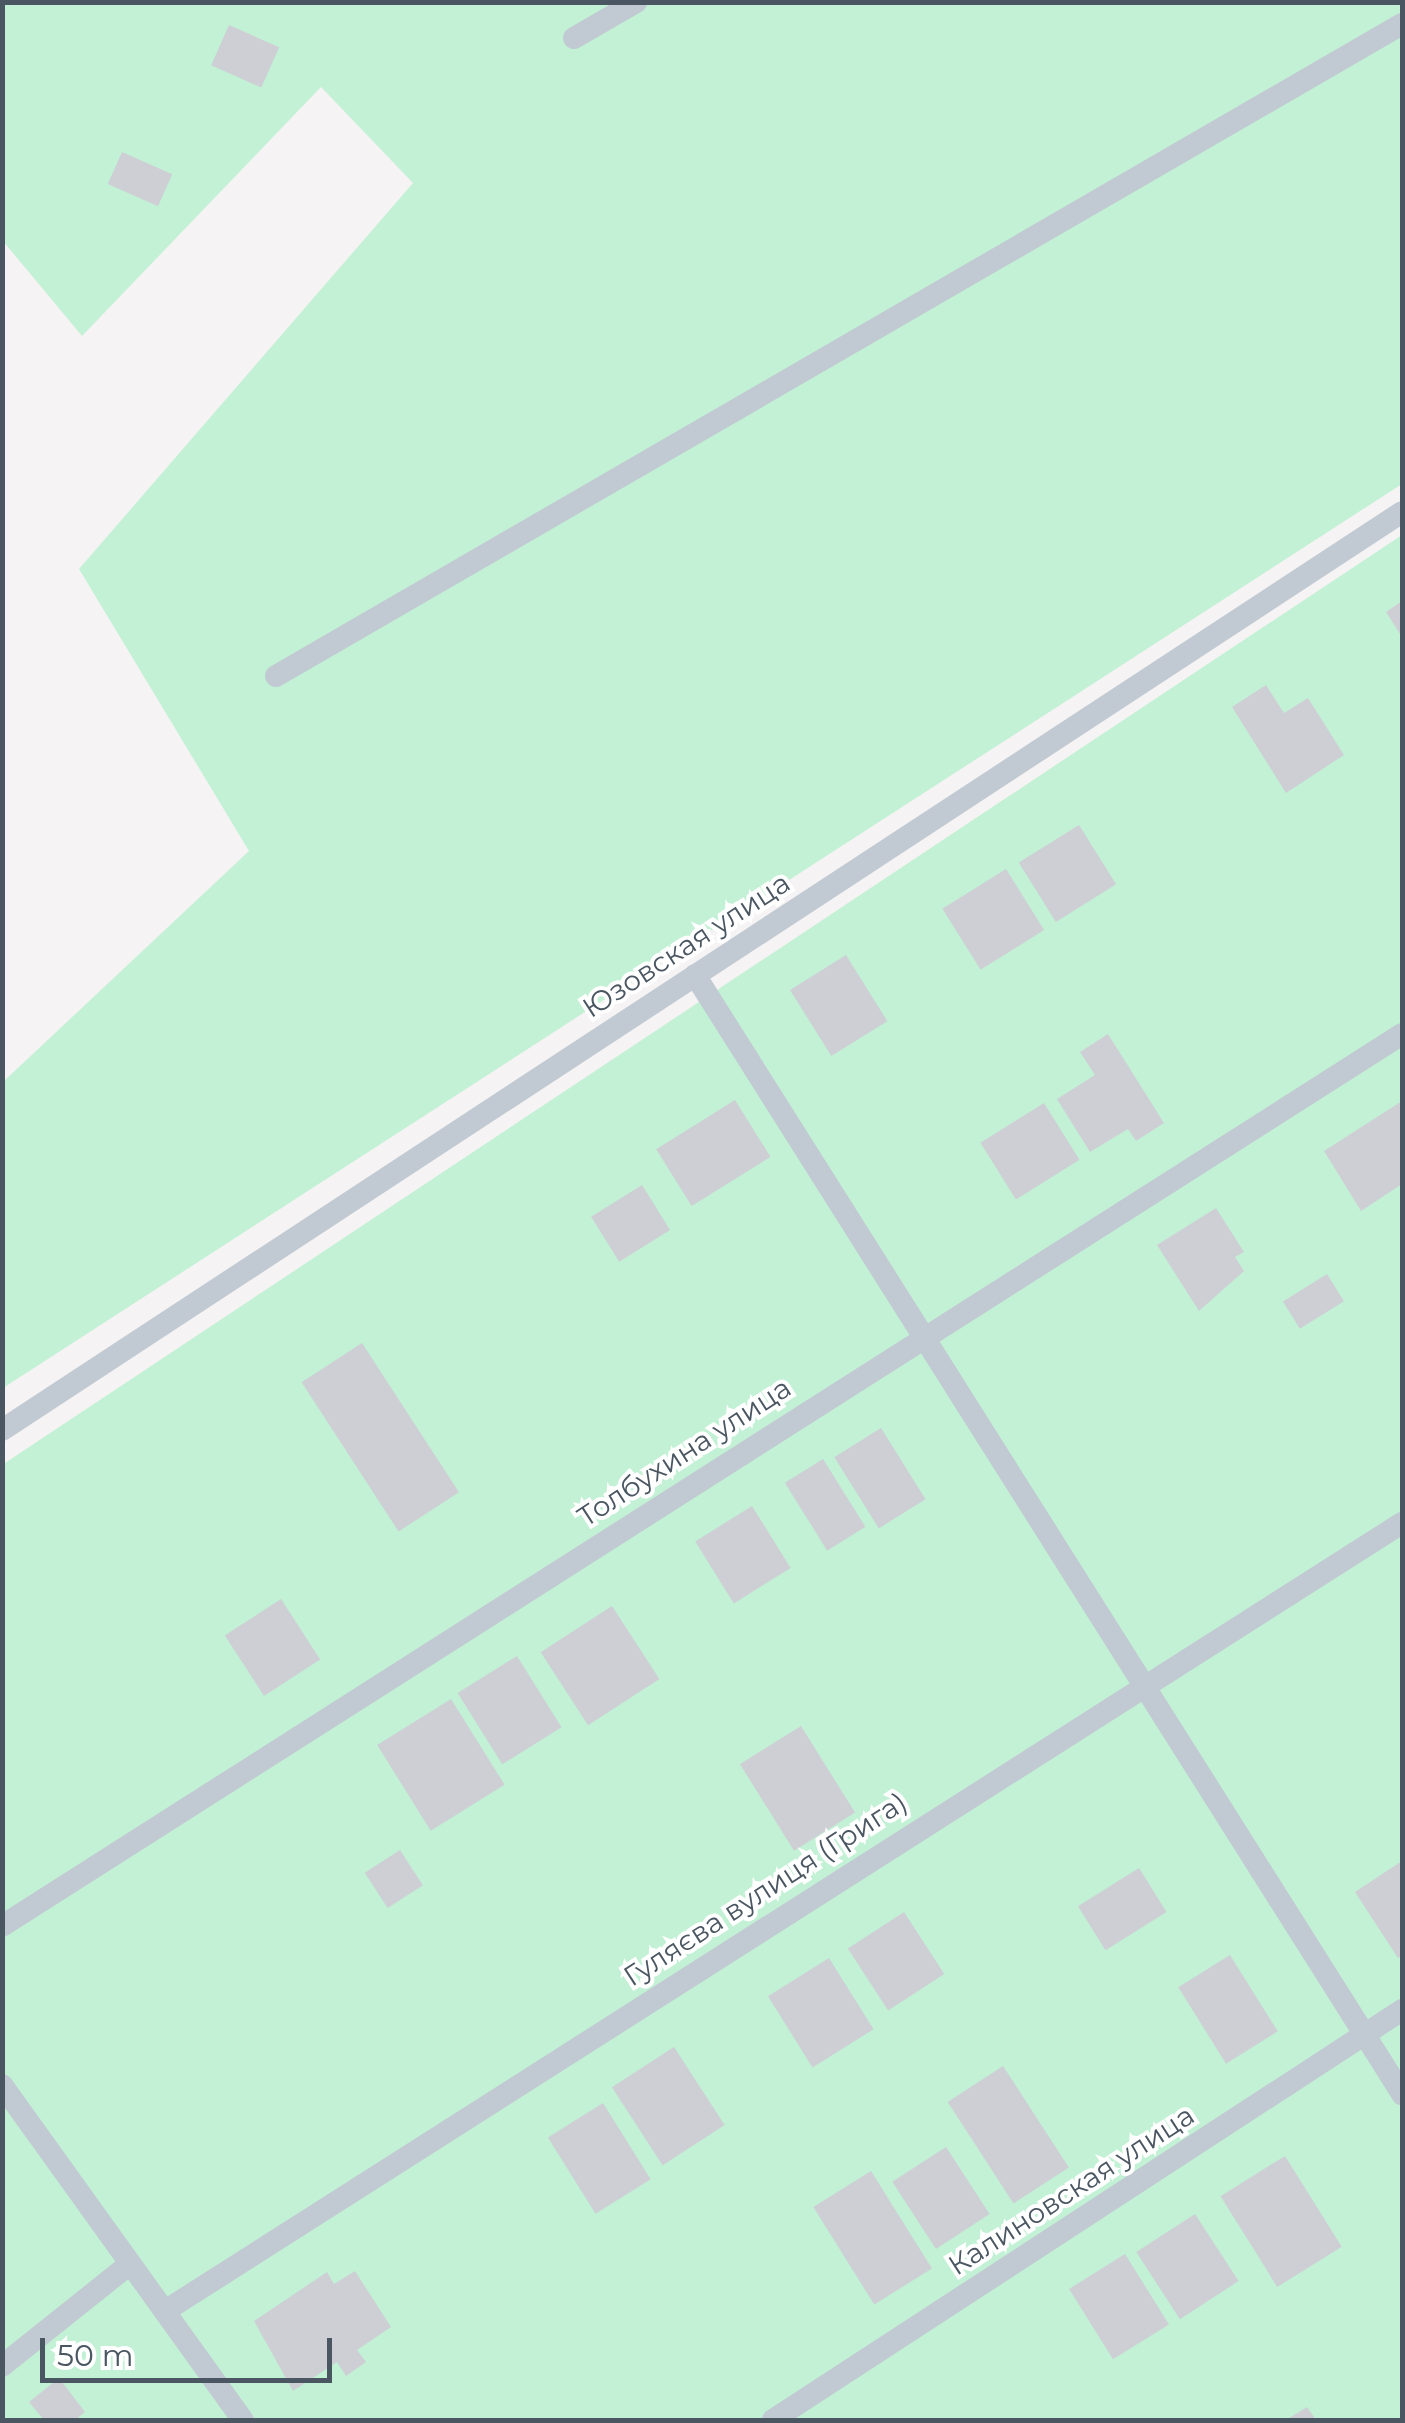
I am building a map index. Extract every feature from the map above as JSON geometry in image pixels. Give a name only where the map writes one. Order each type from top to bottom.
[{"type":"lane","points":[[574,38],[636,2]]},
{"type":"lane","points":[[276,676],[1402,24]]},
{"type":"lane","name":"Юзовская улица","points":[[2,1430],[1402,512]]},
{"type":"lane","points":[[695,975],[1402,2094]]},
{"type":"lane","name":"Толбухина улица","points":[[2,1926],[923,1334],[1402,1034]]},
{"type":"lane","name":"Гуляєва вулиця (Грига)","points":[[165,2311],[1144,1681],[1402,1523]]},
{"type":"lane","name":"Калиновская улица","points":[[773,2420],[1402,2010]]},
{"type":"lane","points":[[2,2085],[243,2420]]},
{"type":"lane","points":[[2,2366],[130,2264]]},
{"type":"green space","points":[[3,3],[1402,3],[1402,484],[3,1388],[3,1082],[249,851],[79,569],[413,183],[321,87],[82,336],[3,241]]},
{"type":"green space","points":[[1402,535],[1402,2420],[3,2420],[2,1465]]},
{"type":"building","points":[[229,25],[279,47],[261,88],[211,65]]},
{"type":"building","points":[[122,152],[172,174],[158,206],[108,184]]},
{"type":"building","points":[[1402,601],[1402,637],[1386,612]]},
{"type":"building","points":[[1266,685],[1284,713],[1308,698],[1344,755],[1286,793],[1232,707]]},
{"type":"building","points":[[1079,825],[1116,884],[1056,922],[1019,863]]},
{"type":"building","points":[[1006,869],[1044,930],[981,970],[942,909]]},
{"type":"building","points":[[846,955],[887,1021],[831,1056],[790,990]]},
{"type":"building","points":[[1108,1034],[1164,1123],[1136,1141],[1128,1129],[1090,1152],[1057,1099],[1095,1075],[1080,1052]]},
{"type":"building","points":[[735,1100],[771,1157],[692,1206],[656,1149]]},
{"type":"building","points":[[1402,1101],[1402,1184],[1361,1211],[1324,1151]]},
{"type":"building","points":[[1044,1103],[1080,1160],[1016,1200],[980,1143]]},
{"type":"building","points":[[642,1185],[670,1230],[619,1262],[591,1217]]},
{"type":"building","points":[[1216,1208],[1244,1252],[1235,1257],[1244,1271],[1199,1311],[1157,1245]]},
{"type":"building","points":[[1327,1274],[1344,1301],[1300,1329],[1283,1302]]},
{"type":"building","points":[[362,1343],[459,1492],[399,1531],[302,1382]]},
{"type":"building","points":[[881,1428],[926,1499],[879,1528],[834,1457]]},
{"type":"building","points":[[823,1459],[865,1527],[827,1551],[785,1483]]},
{"type":"building","points":[[752,1506],[791,1568],[734,1603],[695,1542]]},
{"type":"building","points":[[281,1599],[320,1659],[264,1696],[225,1635]]},
{"type":"building","points":[[612,1606],[659,1679],[588,1725],[541,1652]]},
{"type":"building","points":[[517,1656],[562,1727],[502,1764],[458,1693]]},
{"type":"building","points":[[451,1699],[505,1785],[431,1831],[377,1745]]},
{"type":"building","points":[[801,1726],[855,1813],[794,1851],[740,1764]]},
{"type":"building","points":[[400,1850],[423,1885],[388,1908],[365,1873]]},
{"type":"building","points":[[1402,1861],[1402,1956],[1398,1958],[1355,1892]]},
{"type":"building","points":[[1139,1868],[1167,1912],[1105,1950],[1078,1906]]},
{"type":"building","points":[[904,1912],[944,1974],[888,2011],[848,1948]]},
{"type":"building","points":[[1230,1955],[1278,2031],[1226,2064],[1178,1987]]},
{"type":"building","points":[[829,1958],[874,2029],[812,2067],[768,1996]]},
{"type":"building","points":[[674,2047],[725,2125],[663,2165],[612,2087]]},
{"type":"building","points":[[1003,2066],[1069,2167],[1014,2203],[948,2102]]},
{"type":"building","points":[[603,2103],[651,2179],[596,2214],[548,2137]]},
{"type":"building","points":[[946,2147],[990,2214],[936,2249],[892,2182]]},
{"type":"building","points":[[1285,2156],[1342,2247],[1277,2287],[1221,2196]]},
{"type":"building","points":[[871,2171],[932,2269],[874,2305],[813,2207]]},
{"type":"building","points":[[1195,2214],[1239,2281],[1180,2319],[1136,2252]]},
{"type":"building","points":[[1125,2254],[1169,2324],[1113,2359],[1069,2289]]},
{"type":"building","points":[[355,2271],[391,2327],[357,2350],[366,2362],[346,2376],[337,2362],[293,2391],[254,2321],[327,2272],[334,2284]]},
{"type":"building","points":[[59,2378],[85,2412],[75,2420],[44,2420],[29,2402]]},
{"type":"building","points":[[1307,2407],[1316,2420],[1286,2420]]}]
